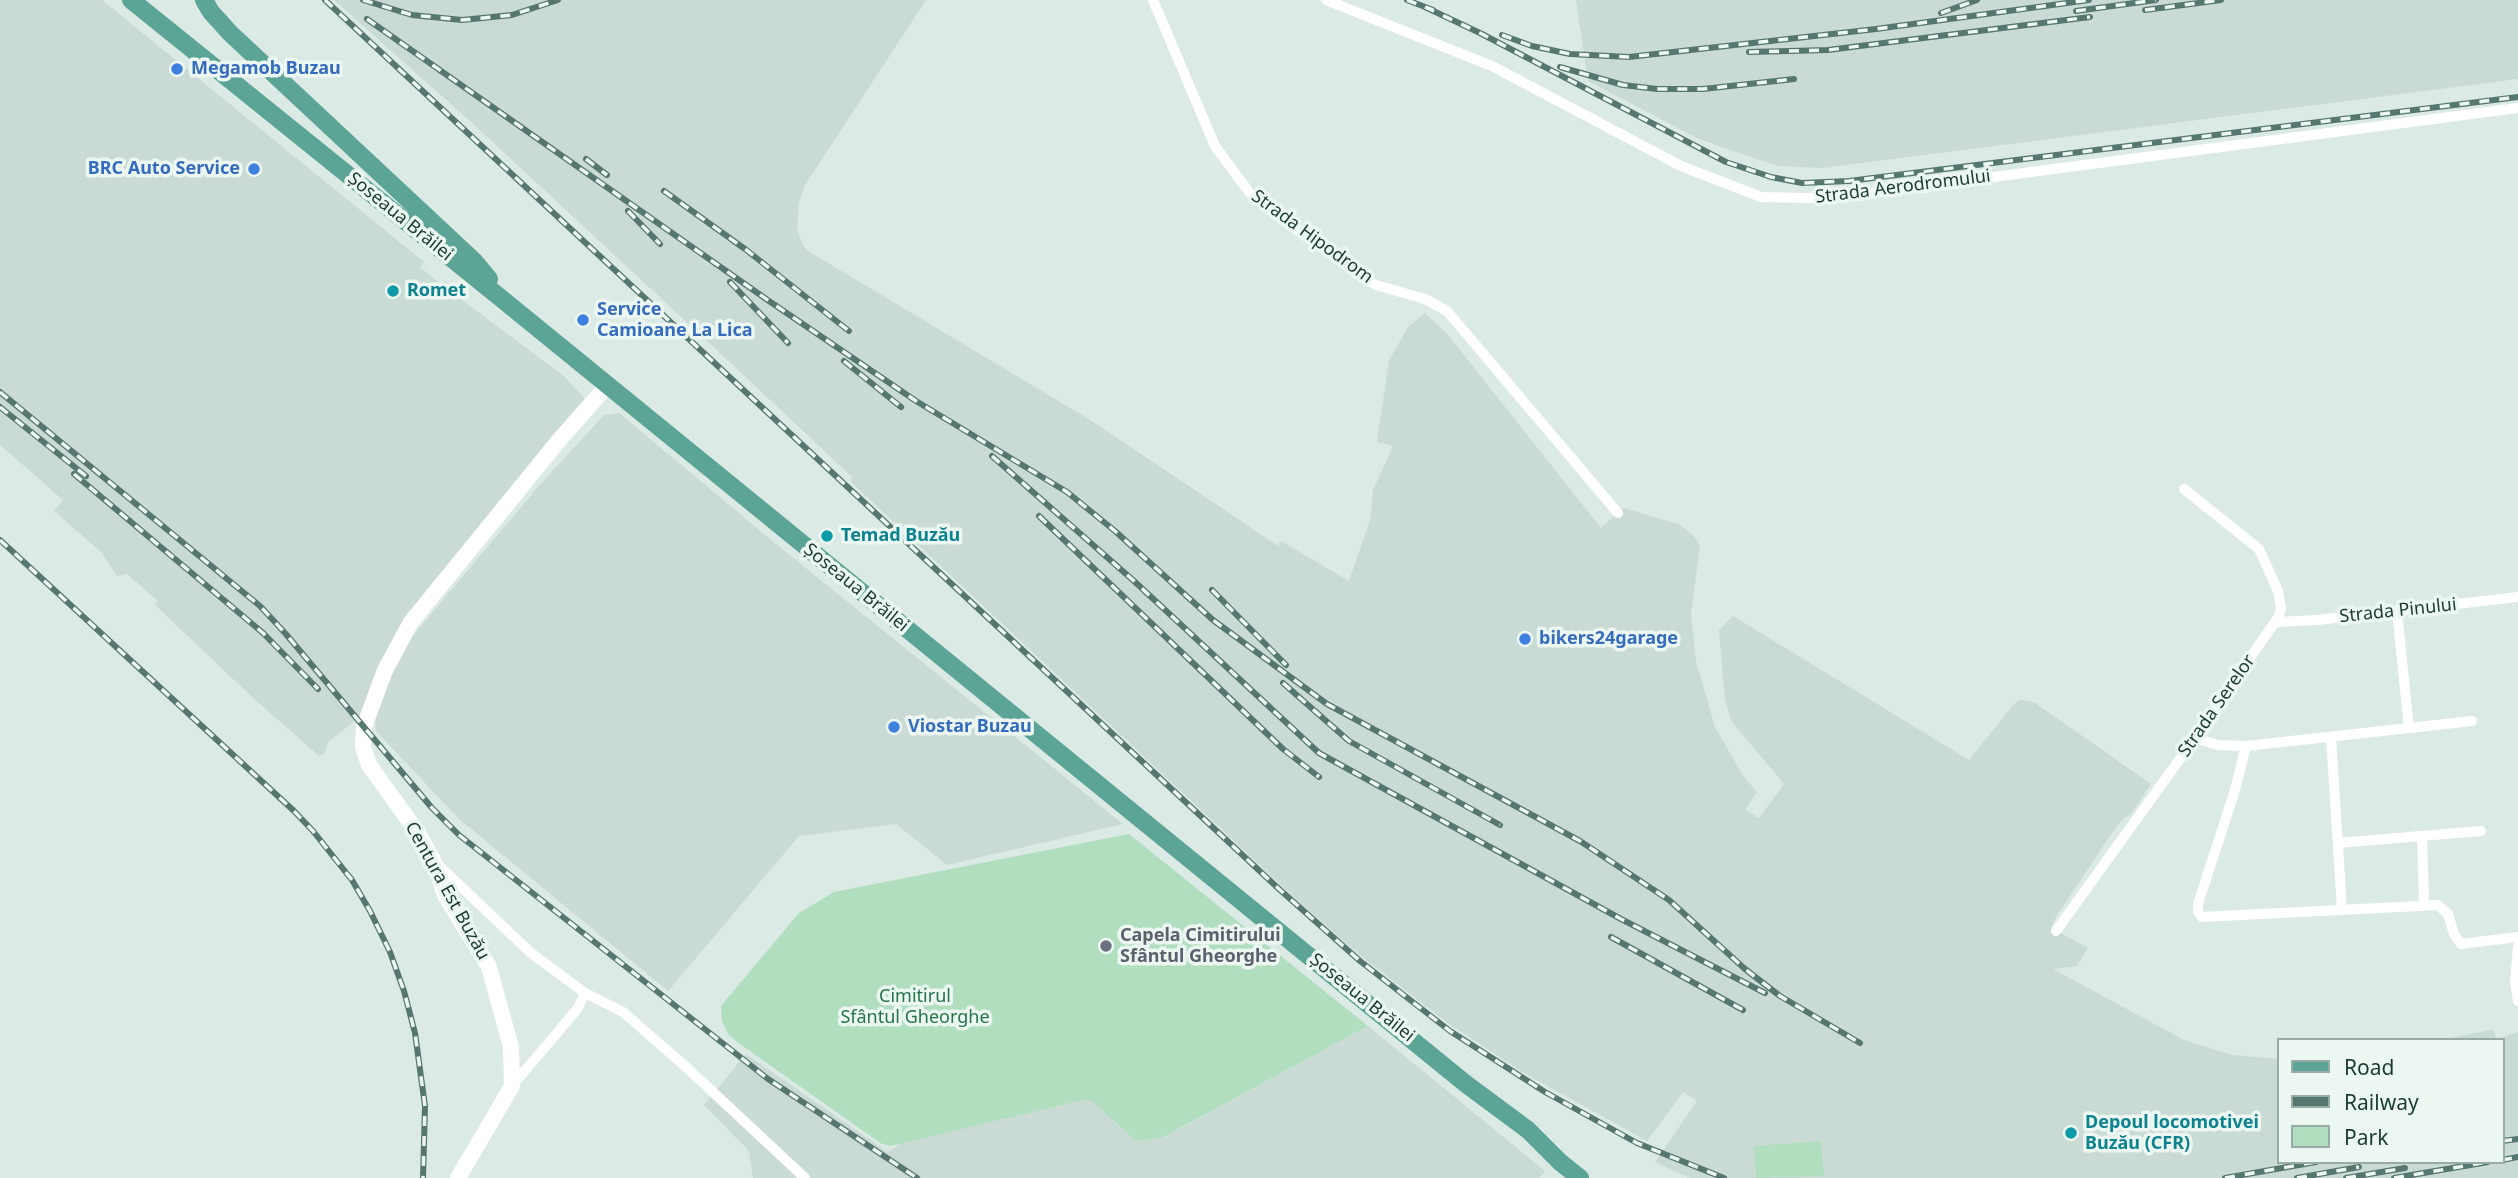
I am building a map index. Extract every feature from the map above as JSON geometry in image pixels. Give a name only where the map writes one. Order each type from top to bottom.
[{"type":"main road","name":"Șoseaua Brăilei","points":[[131,0],[1445,1066],[1528,1130],[1580,1178]]},
{"type":"main road","points":[[204,0],[230,33],[474,261],[497,295]]},
{"type":"main road","name":"Centura Est Buzău","points":[[512,1086],[512,1047],[492,977],[445,895],[433,860],[418,834],[369,765],[363,747],[366,717],[385,670],[411,622],[607,386]]},
{"type":"main road","points":[[458,1178],[512,1086]]},
{"type":"street","name":"Strada Hipodrom","points":[[1153,0],[1215,146],[1229,169],[1249,192],[1357,274],[1386,288],[1425,299],[1447,311],[1618,513]]},
{"type":"street","name":"Strada Aerodromului","points":[[1326,0],[1492,66],[1681,166],[1761,197],[1808,198],[1864,194],[2518,108]]},
{"type":"street","points":[[2184,489],[2263,555],[2280,600],[2277,622]]},
{"type":"street","name":"Strada Pinului","points":[[2277,622],[2398,612],[2518,597]]},
{"type":"street","points":[[2398,612],[2409,728]]},
{"type":"street","name":"Strada Serelor","points":[[2056,930],[2277,622]]},
{"type":"street","points":[[2195,738],[2218,745],[2246,746],[2472,721]]},
{"type":"street","points":[[2331,737],[2342,909]]},
{"type":"street","points":[[2246,746],[2235,790],[2198,904],[2198,912],[2208,918],[2438,905],[2444,908],[2461,944],[2518,937]]},
{"type":"street","points":[[2338,843],[2481,831]]},
{"type":"street","points":[[2422,836],[2424,905]]},
{"type":"street","points":[[433,860],[531,953],[584,993],[623,1012],[805,1178]]},
{"type":"street","points":[[2517,1001],[2518,946]]},
{"type":"street","points":[[512,1086],[578,1008],[584,993]]},
{"type":"shaded area","points":[[0,0],[102,0],[424,262],[420,267],[441,284],[444,281],[457,290],[454,294],[565,377],[584,398],[589,410],[435,594],[363,714],[327,743],[325,753],[319,756],[155,605],[158,601],[127,574],[117,576],[101,552],[54,511],[63,500],[0,445]]},
{"type":"shaded area","points":[[334,0],[926,0],[805,185],[799,203],[797,229],[808,251],[1092,421],[1278,546],[1281,541],[1349,581],[1371,517],[1373,490],[1393,446],[1377,442],[1389,360],[1409,326],[1425,313],[1448,335],[1601,528],[1623,508],[1678,524],[1698,542],[1700,548],[1691,613],[1696,661],[1715,727],[1743,776],[1757,792],[1745,810],[1759,818],[1784,784],[1732,722],[1725,700],[1719,630],[1733,616],[1969,760],[2014,704],[2020,700],[2034,702],[2151,784],[2130,815],[2114,830],[2056,917],[2051,928],[2088,948],[2077,966],[2053,969],[2184,1040],[2232,1055],[2276,1059],[2276,1164],[2504,1164],[2504,1038],[2500,1038],[2518,1032],[2518,1178],[1690,1178],[1655,1162],[1697,1101],[1683,1092],[1647,1141],[1522,1072],[1449,1024],[1362,957],[1299,902],[851,482],[852,477],[471,122]]},
{"type":"shaded area","points":[[1576,0],[2518,0],[2518,79],[1823,168],[1777,166],[1699,139],[1588,81]]},
{"type":"shaded area","points":[[619,413],[776,544],[1123,824],[947,865],[896,824],[799,836],[668,991],[458,818],[376,731],[375,720],[391,677],[412,637],[538,487],[604,415]]},
{"type":"shaded area","points":[[1368,1026],[1545,1171],[1539,1178],[753,1178],[749,1151],[704,1105],[746,1054],[888,1152],[902,1143],[1083,1100],[1092,1101],[1136,1141],[1163,1138]]},
{"type":"shaded area","points":[[2493,1030],[2497,1038],[2449,1038]]},
{"type":"green space","name":"Cimitirul Sfântul Gheorghe","points":[[1129,834],[1368,1026],[1162,1138],[1136,1141],[1092,1101],[1083,1100],[891,1146],[882,1144],[728,1034],[722,1021],[721,1006],[799,913],[834,892]]},
{"type":"green space","points":[[1821,1141],[1824,1176],[1756,1178],[1754,1146]]},
{"type":"railway","points":[[325,0],[1279,889],[1360,961],[1450,1031],[1545,1092],[1637,1143],[1724,1178]]},
{"type":"railway","points":[[363,0],[412,15],[462,20],[512,15],[558,0]]},
{"type":"railway","points":[[1407,0],[1433,10]]},
{"type":"railway","points":[[1941,13],[1977,0]]},
{"type":"railway","points":[[1502,35],[1532,46],[1570,54],[1629,57],[1876,29],[2089,0]]},
{"type":"railway","points":[[2076,11],[2156,0]]},
{"type":"railway","points":[[2145,10],[2221,0]]},
{"type":"railway","points":[[1425,7],[1726,162],[1771,177],[1802,183],[1849,181],[2518,97]]},
{"type":"railway","points":[[1749,52],[1828,50],[2090,17]]},
{"type":"railway","points":[[367,19],[916,401],[1067,492],[1115,531],[1213,620],[1327,704],[1580,841],[1669,900],[1745,969],[1780,996],[1860,1043]]},
{"type":"railway","points":[[1560,67],[1623,85],[1657,89],[1703,89],[1794,79]]},
{"type":"railway","points":[[586,159],[607,175]]},
{"type":"railway","points":[[664,191],[745,249],[849,331]]},
{"type":"railway","points":[[628,211],[660,244]]},
{"type":"railway","points":[[730,282],[788,343]]},
{"type":"railway","points":[[844,361],[901,407]]},
{"type":"railway","points":[[0,392],[260,606],[432,808],[459,835],[768,1079],[917,1178]]},
{"type":"railway","points":[[0,407],[86,476]]},
{"type":"railway","points":[[992,456],[1134,581],[1319,753],[1621,919],[1765,993]]},
{"type":"railway","points":[[74,474],[263,633],[318,689]]},
{"type":"railway","points":[[1039,516],[1283,749],[1319,777]]},
{"type":"railway","points":[[0,540],[294,811],[352,880],[390,952],[415,1033],[425,1106],[423,1178]]},
{"type":"railway","points":[[1212,590],[1286,665]]},
{"type":"railway","points":[[1283,683],[1349,741],[1500,825]]},
{"type":"railway","points":[[1611,937],[1743,1010]]},
{"type":"railway","points":[[2504,1141],[2518,1139]]},
{"type":"railway","points":[[2504,1160],[2518,1157]]},
{"type":"railway","points":[[2225,1178],[2305,1164]]},
{"type":"railway","points":[[2394,1178],[2476,1164]]},
{"type":"railway","points":[[2297,1178],[2359,1167]]},
{"type":"railway","points":[[2346,1178],[2405,1168]]},
{"type":"place","name":"Megamob Buzau","points":[[177,69]]},
{"type":"place","name":"BRC Auto Service","points":[[254,169]]},
{"type":"place","name":"Romet","points":[[393,291]]},
{"type":"place","name":"Service Camioane La Lica","points":[[583,320]]},
{"type":"place","name":"Temad Buzău","points":[[827,536]]},
{"type":"place","name":"bikers24garage","points":[[1525,639]]},
{"type":"place","name":"Viostar Buzau","points":[[894,727]]},
{"type":"place","name":"Capela Cimitirului Sfântul Gheorghe","points":[[1106,946]]},
{"type":"place","name":"Depoul locomotivei Buzău (CFR)","points":[[2071,1133]]}]
